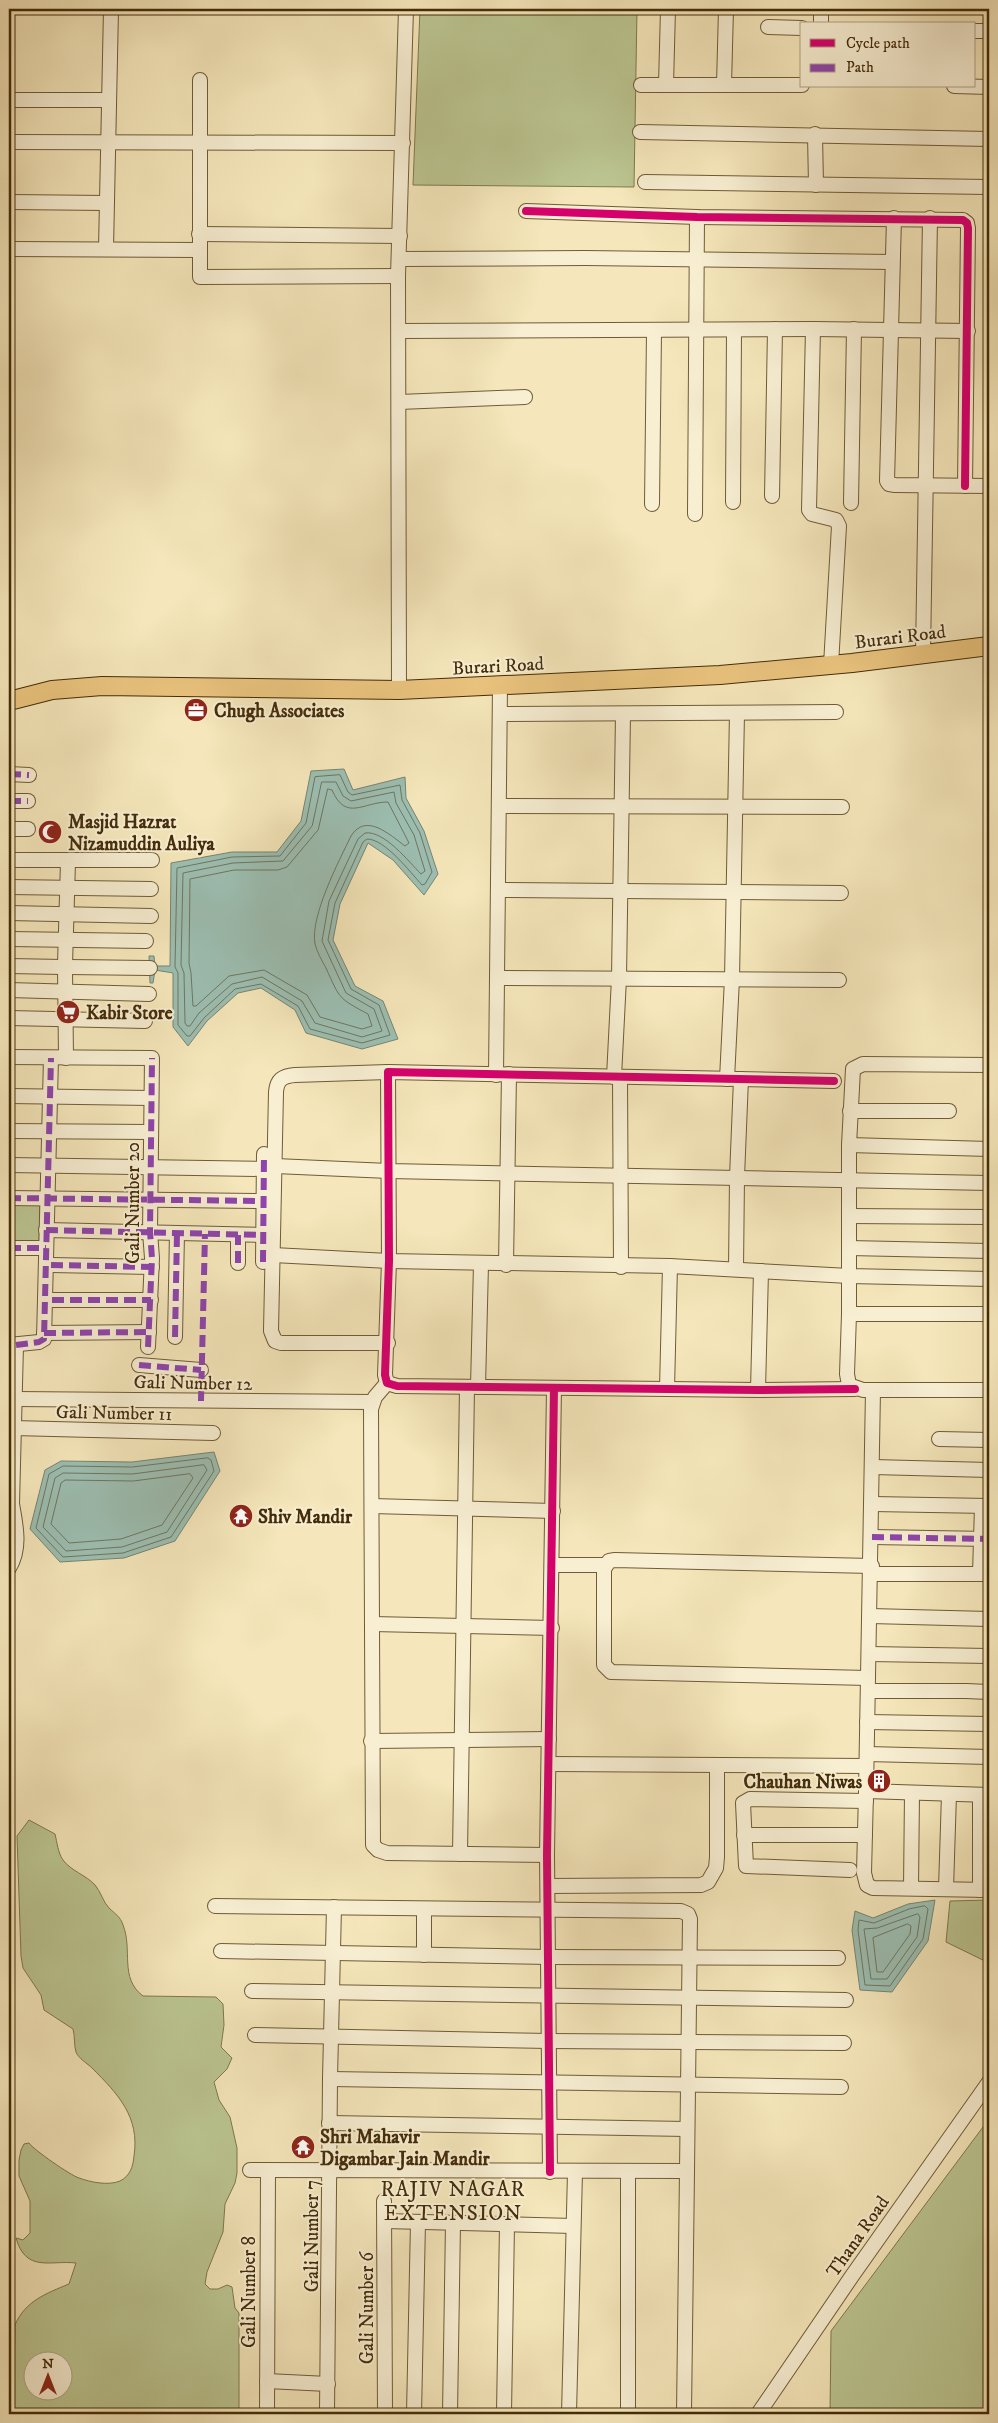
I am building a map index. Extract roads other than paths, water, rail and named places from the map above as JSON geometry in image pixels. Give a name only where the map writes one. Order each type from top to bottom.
[{"type":"main road","name":"Burari Road","points":[[9,701],[52,690],[102,686],[399,690],[720,674],[831,665],[989,646]]},
{"type":"street","points":[[106,249],[111,9]]},
{"type":"street","points":[[399,690],[398,276],[406,9]]},
{"type":"street","points":[[666,85],[668,9]]},
{"type":"street","points":[[724,85],[726,9]]},
{"type":"street","points":[[821,9],[821,22]]},
{"type":"street","points":[[768,27],[800,28]]},
{"type":"street","points":[[976,31],[989,31]]},
{"type":"street","points":[[200,80],[199,275],[203,278],[398,276]]},
{"type":"street","points":[[641,85],[800,85]]},
{"type":"street","points":[[976,87],[989,87]]},
{"type":"street","points":[[9,100],[108,100]]},
{"type":"street","points":[[640,132],[815,134],[989,139]]},
{"type":"street","points":[[815,134],[816,185]]},
{"type":"street","points":[[9,142],[403,144]]},
{"type":"street","points":[[645,182],[989,187]]},
{"type":"street","points":[[9,202],[107,203]]},
{"type":"street","points":[[526,211],[697,217],[930,218],[957,219],[967,223],[968,331],[965,486]]},
{"type":"street","points":[[695,514],[697,217]]},
{"type":"street","points":[[894,218],[887,481],[889,484],[989,486]]},
{"type":"street","points":[[923,654],[930,218]]},
{"type":"street","points":[[198,234],[400,236]]},
{"type":"street","points":[[9,249],[199,250]]},
{"type":"street","points":[[400,259],[585,258],[698,261],[892,262]]},
{"type":"street","points":[[813,328],[809,510],[812,514],[836,520],[839,526],[831,665]]},
{"type":"street","points":[[399,331],[854,328],[968,331]]},
{"type":"street","points":[[851,503],[854,328]]},
{"type":"street","points":[[772,496],[775,329]]},
{"type":"street","points":[[652,504],[654,330]]},
{"type":"street","points":[[733,502],[734,330]]},
{"type":"street","points":[[399,402],[525,397]]},
{"type":"street","points":[[500,686],[497,978],[506,1173],[506,1265]]},
{"type":"street","points":[[500,714],[836,712]]},
{"type":"street","points":[[736,1270],[737,1177],[732,979],[737,713]]},
{"type":"street","points":[[621,1267],[617,1077],[623,714]]},
{"type":"street","points":[[9,774],[30,775]]},
{"type":"street","points":[[9,801],[28,802]]},
{"type":"street","points":[[499,806],[842,807]]},
{"type":"street","points":[[9,828],[28,829]]},
{"type":"street","points":[[9,860],[152,860]]},
{"type":"street","points":[[9,1057],[66,1058],[65,967],[68,861]]},
{"type":"street","points":[[9,887],[151,889]]},
{"type":"street","points":[[498,890],[841,893]]},
{"type":"street","points":[[9,913],[151,916]]},
{"type":"street","points":[[9,939],[146,942]]},
{"type":"street","points":[[9,966],[150,968]]},
{"type":"street","points":[[497,978],[838,980]]},
{"type":"street","points":[[9,990],[149,994]]},
{"type":"street","points":[[9,1018],[145,1021]]},
{"type":"street","points":[[9,1568],[17,1556],[16,1525],[11,1504],[14,1399],[12,1345],[39,1342],[44,1339],[51,1058]]},
{"type":"street","name":"Gali Number 20","points":[[66,1058],[152,1058],[150,1132],[152,1267],[148,1347]]},
{"type":"street","points":[[855,1389],[849,1385],[847,1380],[849,1145],[853,1069],[863,1064],[989,1065]]},
{"type":"street","points":[[388,1072],[390,1261],[387,1383],[372,1402],[371,1741],[373,1845],[378,1850],[387,1853],[547,1855]]},
{"type":"street","points":[[268,1258],[263,1235],[264,1201],[276,1092],[279,1081],[285,1076],[388,1072],[834,1081]]},
{"type":"street","points":[[9,1096],[151,1098]]},
{"type":"street","points":[[850,1110],[949,1110]]},
{"type":"street","points":[[9,1131],[150,1132]]},
{"type":"street","points":[[849,1145],[989,1149]]},
{"type":"street","points":[[264,1154],[269,1168],[268,1258],[270,1331],[274,1341],[388,1343]]},
{"type":"street","points":[[9,1165],[269,1168],[989,1183]]},
{"type":"street","points":[[9,1198],[264,1201]]},
{"type":"street","points":[[849,1216],[989,1217]]},
{"type":"street","points":[[46,1230],[263,1235]]},
{"type":"street","points":[[175,1337],[177,1233]]},
{"type":"street","points":[[238,1235],[238,1263]]},
{"type":"street","points":[[9,1248],[46,1248]]},
{"type":"street","points":[[849,1248],[989,1250]]},
{"type":"street","points":[[268,1258],[506,1265],[670,1266],[849,1276],[989,1279]]},
{"type":"street","points":[[460,1854],[467,1509],[481,1264]]},
{"type":"street","points":[[51,1265],[152,1267]]},
{"type":"street","points":[[667,1389],[670,1266]]},
{"type":"street","points":[[758,1390],[761,1271]]},
{"type":"street","points":[[52,1300],[151,1300]]},
{"type":"street","points":[[849,1314],[989,1314]]},
{"type":"street","points":[[44,1333],[149,1332]]},
{"type":"street","points":[[139,1365],[202,1370]]},
{"type":"street","points":[[387,1383],[397,1386],[554,1388],[989,1390]]},
{"type":"street","points":[[550,2172],[550,1996],[547,1855],[552,1628],[554,1388]]},
{"type":"street","points":[[850,1870],[748,1866],[744,1862],[743,1803],[750,1799],[866,1796],[912,1793],[985,1795],[985,1890],[873,1888],[866,1885],[864,1873],[866,1796],[867,1722],[872,1570],[873,1390]]},
{"type":"street","name":"Gali Number 12","points":[[14,1399],[372,1402]]},
{"type":"street","name":"Gali Number 11","points":[[13,1428],[213,1433]]},
{"type":"street","points":[[939,1439],[989,1440]]},
{"type":"street","points":[[873,1467],[989,1470]]},
{"type":"street","points":[[552,1565],[605,1565],[609,1561],[615,1560],[985,1574],[986,1506],[872,1504]]},
{"type":"street","points":[[372,1506],[553,1511]]},
{"type":"street","points":[[872,1537],[985,1539]]},
{"type":"street","points":[[605,1565],[604,1665],[611,1672],[728,1676],[989,1692]]},
{"type":"street","points":[[870,1616],[989,1619]]},
{"type":"street","points":[[372,1624],[552,1628]]},
{"type":"street","points":[[869,1654],[989,1656]]},
{"type":"street","points":[[867,1722],[989,1724]]},
{"type":"street","points":[[371,1741],[549,1739]]},
{"type":"street","points":[[549,1764],[716,1766],[989,1756]]},
{"type":"street","points":[[548,1886],[701,1884],[708,1882],[716,1868],[717,1857],[716,1766]]},
{"type":"street","points":[[910,1888],[912,1793]]},
{"type":"street","points":[[946,1889],[948,1794]]},
{"type":"street","points":[[744,1835],[865,1835]]},
{"type":"street","points":[[215,1906],[681,1911],[688,1914],[690,1919],[690,1997],[684,2414]]},
{"type":"street","name":"Gali Number 7","points":[[327,2414],[330,2079],[334,1907]]},
{"type":"street","points":[[424,1908],[424,1955]]},
{"type":"street","points":[[221,1951],[549,1957],[838,1958]]},
{"type":"street","points":[[252,1991],[332,1994],[846,2000]]},
{"type":"street","points":[[255,2035],[550,2041],[689,2040],[844,2043]]},
{"type":"street","points":[[330,2079],[841,2087]]},
{"type":"street","name":"Thana Road","points":[[758,2414],[852,2276],[989,2082]]},
{"type":"street","points":[[330,2123],[687,2128]]},
{"type":"street","points":[[250,2170],[688,2171]]},
{"type":"street","name":"Gali Number 8","points":[[267,2414],[268,2170]]},
{"type":"street","points":[[570,2414],[575,2172]]},
{"type":"street","points":[[628,2172],[628,2414]]},
{"type":"street","name":"Gali Number 6","points":[[384,2201],[385,2414]]},
{"type":"street","points":[[385,2221],[573,2226]]},
{"type":"street","points":[[414,2414],[418,2222]]},
{"type":"street","points":[[450,2414],[453,2223]]},
{"type":"street","points":[[504,2414],[507,2224]]},
{"type":"street","points":[[267,2381],[328,2384]]},
{"type":"water","points":[[344,769],[353,790],[405,777],[406,798],[424,831],[438,874],[424,895],[393,860],[368,843],[340,904],[333,940],[355,986],[383,1001],[398,1039],[362,1049],[306,1033],[295,1010],[261,988],[238,993],[207,1021],[188,1046],[173,1027],[173,973],[155,970],[153,983],[150,983],[149,956],[154,956],[155,966],[170,966],[171,863],[232,852],[277,852],[301,821],[311,771]]},
{"type":"water","points":[[214,1452],[220,1471],[175,1541],[124,1558],[60,1562],[30,1529],[45,1470],[61,1461],[132,1462]]},
{"type":"water","points":[[935,1900],[928,1941],[892,1992],[860,1990],[852,1930],[855,1911],[873,1918],[908,1904]]},
{"type":"place","name":"Chugh Associates","points":[[196,710]]},
{"type":"place","name":"Masjid Hazrat Nizamuddin Auliya","points":[[50,832]]},
{"type":"place","name":"Kabir Store","points":[[68,1012]]},
{"type":"place","name":"Shiv Mandir","points":[[241,1516]]},
{"type":"place","name":"Chauhan Niwas","points":[[879,1781]]},
{"type":"place","name":"Shri Mahavir Digambar Jain Mandir","points":[[303,2147]]},
{"type":"district","name":"RAJIV NAGAR EXTENSION","points":[[453,2201]]}]
